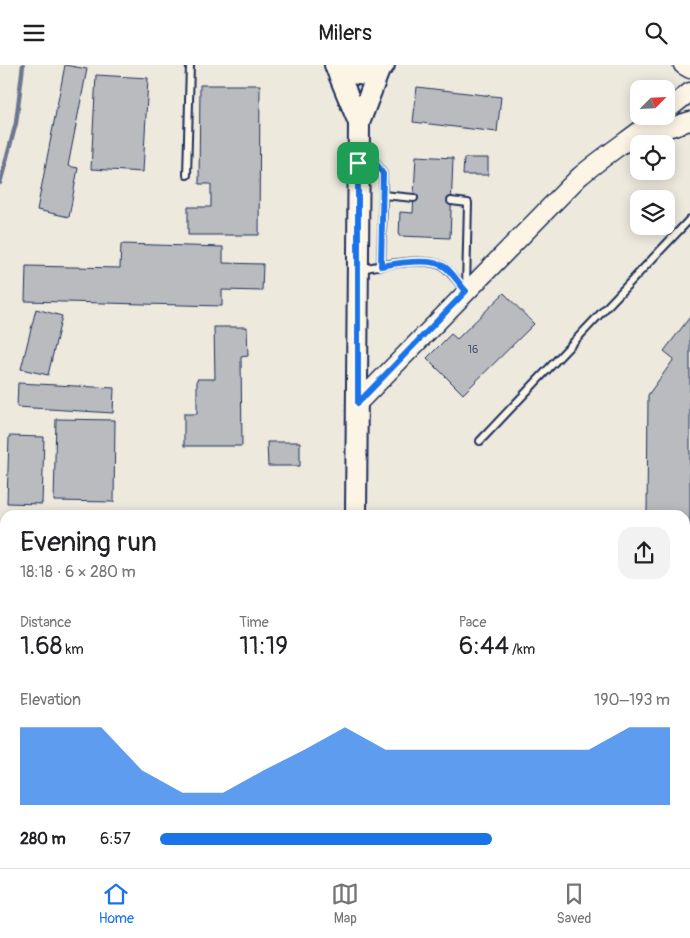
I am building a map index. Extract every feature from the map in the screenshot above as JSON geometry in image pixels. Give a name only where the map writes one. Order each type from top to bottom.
[{"type":"main road","points":[[336,65],[345,72],[356,75],[368,75],[382,67]]},
{"type":"main road","points":[[336,65],[359,123]]},
{"type":"main road","points":[[356,510],[359,123],[382,67]]},
{"type":"street","points":[[683,65],[690,69]]},
{"type":"street","points":[[675,104],[690,92]]},
{"type":"street","points":[[629,140],[690,121]]},
{"type":"street","points":[[358,403],[579,177],[648,125]]},
{"type":"lane","points":[[187,175],[190,65]]},
{"type":"lane","points":[[358,163],[376,163],[383,174],[381,266]]},
{"type":"lane","points":[[383,195],[414,198]]},
{"type":"lane","points":[[451,201],[468,203],[466,291]]},
{"type":"lane","points":[[480,441],[690,219]]},
{"type":"lane","points":[[359,269],[399,262],[436,263],[445,267],[466,291]]},
{"type":"building","points":[[65,65],[87,69],[68,166],[78,168],[69,217],[37,210]]},
{"type":"building","points":[[96,75],[148,78],[143,172],[91,169]]},
{"type":"building","points":[[200,85],[260,85],[259,235],[188,235],[188,207],[211,207],[211,184],[199,184]]},
{"type":"building","points":[[417,87],[501,97],[497,132],[413,122]]},
{"type":"building","points":[[416,156],[453,158],[450,238],[399,236],[400,212],[413,213]]},
{"type":"building","points":[[464,158],[488,158],[488,175],[463,175]]},
{"type":"building","points":[[121,244],[223,247],[223,263],[263,264],[262,291],[222,290],[222,306],[25,301],[26,266],[120,268]]},
{"type":"building","points":[[504,293],[534,324],[463,394],[427,358],[451,334],[457,339]]},
{"type":"building","points":[[36,309],[62,316],[48,375],[21,369]]},
{"type":"building","points":[[690,317],[690,510],[647,510],[648,395],[674,359],[664,351]]},
{"type":"building","points":[[214,327],[247,327],[248,356],[241,357],[242,446],[184,446],[184,414],[197,414],[197,379],[215,379]]},
{"type":"building","points":[[18,383],[114,388],[113,413],[17,407]]},
{"type":"building","points":[[56,419],[115,420],[114,502],[54,501]]},
{"type":"building","points":[[9,436],[44,437],[42,504],[7,503]]},
{"type":"building","points":[[267,442],[300,442],[300,466],[268,466]]},
{"type":"waterway","points":[[0,183],[16,123],[23,65]]},
{"type":"route","points":[[358,163],[376,163],[383,174],[381,266],[399,262],[436,263],[445,267],[466,291],[358,403],[359,269],[358,163]]}]
